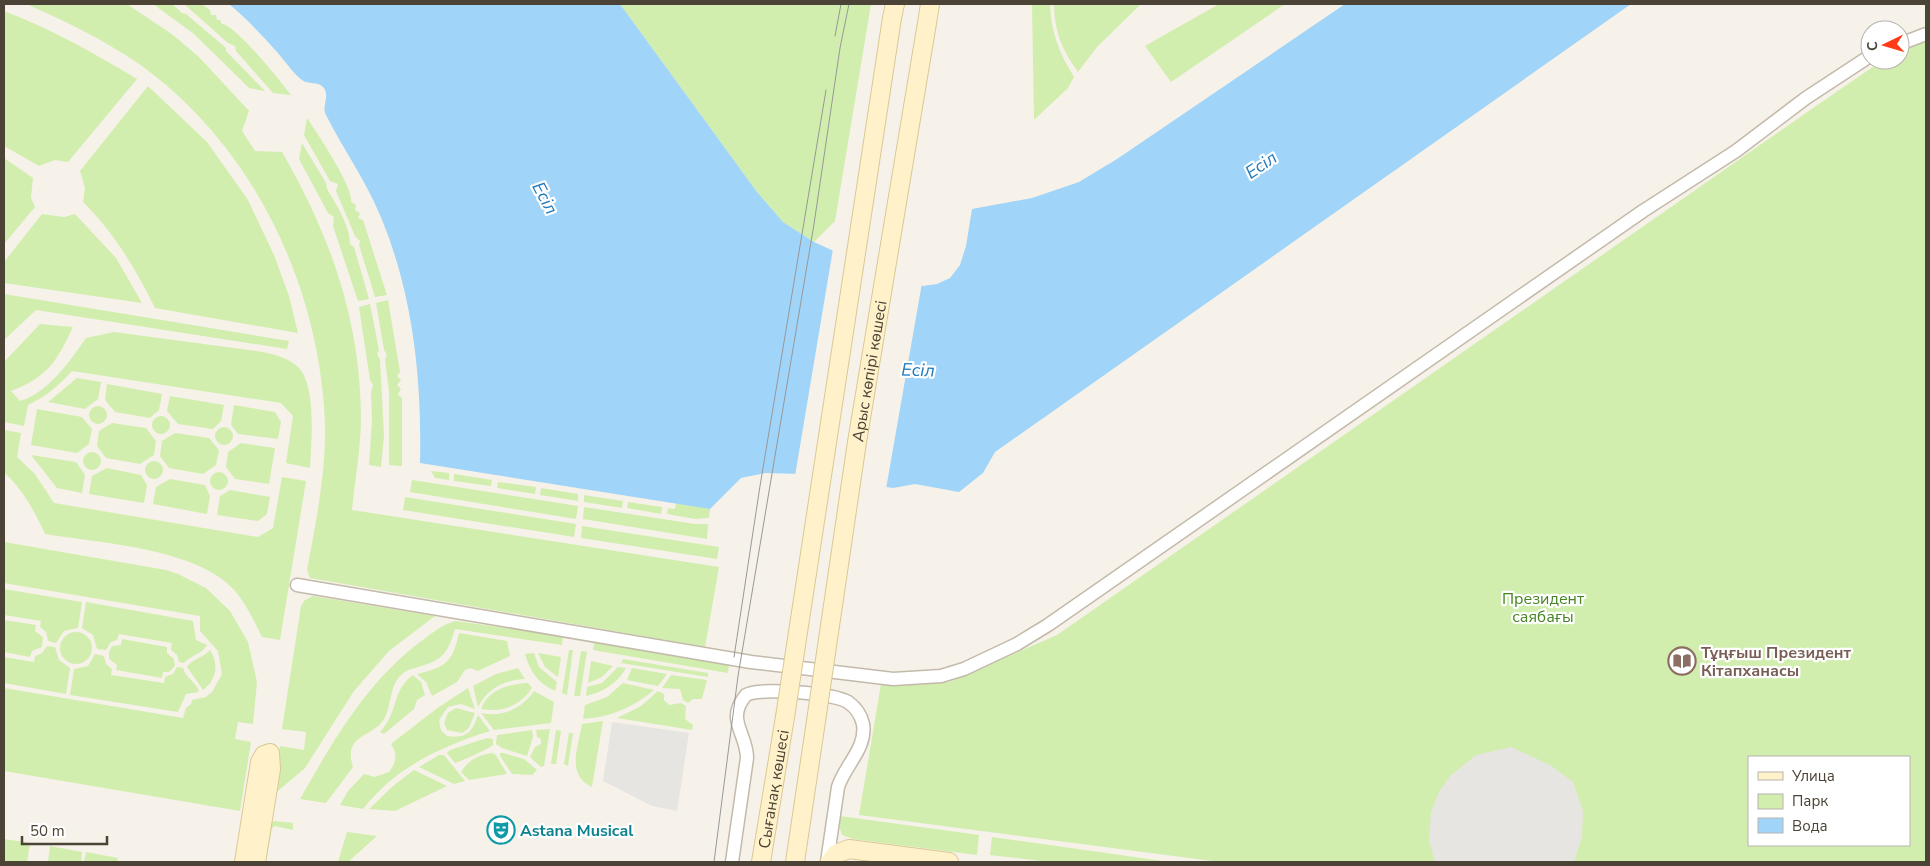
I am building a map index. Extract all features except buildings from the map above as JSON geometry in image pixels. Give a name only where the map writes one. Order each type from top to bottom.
[{"type":"main road","name":"Арыс көпірі көшесі","points":[[816,721],[857,442],[930,4]]},
{"type":"main road","name":"Арыс көпірі көшесі","points":[[785,717],[893,11]]},
{"type":"main road","name":"Сығанақ көшесі","points":[[761,862],[785,717]]},
{"type":"main road","name":"Сығанақ көшесі","points":[[795,862],[816,721]]},
{"type":"main road","points":[[244,862],[260,762],[264,755],[270,753],[271,769],[256,862]]},
{"type":"main road","points":[[828,862],[836,854],[849,849],[949,862]]},
{"type":"street","points":[[1910,40],[1926,34]]},
{"type":"street","points":[[297,584],[751,662],[857,676],[920,678],[941,676],[964,669],[1017,644],[1048,625],[1532,288],[1736,151],[1806,98],[1860,63]]},
{"type":"street","points":[[732,862],[747,758],[745,741],[737,724],[737,710],[746,695],[761,690],[846,702],[859,713],[862,722],[862,740],[842,775],[838,787],[828,862]]},
{"type":"green space","points":[[26,4],[127,4],[173,35],[199,57],[249,111],[242,131],[255,151],[282,152],[299,183],[328,246],[348,311],[355,345],[361,427],[352,510],[719,567],[705,647],[310,578],[307,570],[320,497],[325,442],[320,372],[310,321],[294,271],[273,223],[247,177],[215,135],[180,97],[139,64],[112,47],[70,24]]},
{"type":"green space","points":[[153,4],[172,4],[182,13],[186,14],[226,48],[226,51],[265,91],[249,88],[194,34]]},
{"type":"green space","points":[[184,4],[202,4],[210,10],[211,15],[216,15],[217,20],[220,20],[222,24],[229,27],[247,43],[291,95],[273,93],[236,51],[235,46],[228,43]]},
{"type":"green space","points":[[620,4],[871,4],[835,221],[814,242],[783,222],[757,192]]},
{"type":"green space","points":[[1032,4],[1050,4],[1052,24],[1057,42],[1074,77],[1068,88],[1034,120]]},
{"type":"green space","points":[[1054,4],[1141,4],[1097,47],[1078,72],[1060,40],[1054,14]]},
{"type":"green space","points":[[1219,4],[1285,4],[1171,82],[1145,46]]},
{"type":"green space","points":[[4,11],[72,42],[137,79],[68,162],[55,160],[39,166],[4,146]]},
{"type":"green space","name":"Президент саябағы","points":[[1926,40],[1926,862],[1220,862],[859,815],[881,684],[949,682],[1057,635],[1868,70],[1910,70],[1910,46]]},
{"type":"green space","points":[[148,86],[207,142],[248,200],[274,255],[289,296],[298,333],[155,308],[124,252],[105,226],[83,202],[85,188],[80,171]]},
{"type":"green space","points":[[307,118],[341,173],[347,185],[351,202],[356,205],[355,210],[360,213],[358,218],[363,220],[387,295],[375,297],[359,245],[360,241],[355,236],[336,191],[338,184],[330,181],[304,135]]},
{"type":"green space","points":[[302,143],[326,183],[327,189],[345,223],[350,244],[354,247],[369,299],[358,301],[333,226],[334,217],[328,213],[299,159]]},
{"type":"green space","points":[[4,158],[33,178],[31,198],[35,207],[4,244]]},
{"type":"green space","points":[[42,214],[64,217],[75,214],[116,258],[142,303],[4,283],[4,262]]},
{"type":"green space","points":[[4,294],[289,341],[287,349],[36,310],[4,340]]},
{"type":"green space","points":[[388,300],[400,372],[397,376],[401,380],[397,385],[401,389],[398,394],[402,398],[402,466],[389,465],[389,391],[385,360],[387,355],[384,350],[376,303]]},
{"type":"green space","points":[[370,304],[379,350],[377,354],[380,360],[384,436],[381,467],[369,465],[372,420],[371,393],[373,385],[370,380],[359,307]]},
{"type":"green space","points":[[40,324],[73,327],[50,367],[34,380],[11,391],[20,401],[30,397],[49,384],[86,338],[114,332],[263,352],[287,359],[299,368],[305,377],[311,402],[310,468],[286,463],[293,416],[281,403],[72,371],[52,390],[28,405],[24,426],[4,422],[4,362]]},
{"type":"green space","points":[[77,378],[101,382],[98,399],[85,409],[48,402]]},
{"type":"green space","points":[[107,384],[162,394],[159,410],[150,418],[115,412],[105,400]]},
{"type":"green space","points":[[170,396],[224,405],[221,421],[213,429],[178,424],[167,411]]},
{"type":"green space","points":[[234,405],[275,412],[281,422],[278,439],[238,434],[231,425]]},
{"type":"green space","points":[[98,406],[104,409],[107,415],[104,421],[98,424],[92,421],[89,415],[92,409]]},
{"type":"green space","points":[[37,409],[82,417],[92,429],[89,444],[77,453],[31,445]]},
{"type":"green space","points":[[161,416],[167,419],[170,425],[167,431],[161,434],[155,431],[152,425],[155,419]]},
{"type":"green space","points":[[112,423],[146,428],[156,441],[154,455],[140,464],[106,458],[97,446],[99,431]]},
{"type":"green space","points":[[224,427],[230,430],[233,436],[230,442],[224,445],[218,442],[215,436],[218,430]]},
{"type":"green space","points":[[4,430],[21,433],[17,457],[35,474],[54,503],[258,537],[273,528],[282,477],[306,481],[280,640],[262,637],[247,607],[235,591],[218,577],[197,565],[173,556],[146,550],[45,534],[27,501],[4,472]]},
{"type":"green space","points":[[175,433],[209,438],[219,450],[216,465],[203,474],[169,468],[160,456],[162,441]]},
{"type":"green space","points":[[241,443],[275,448],[269,484],[235,479],[226,467],[228,452]]},
{"type":"green space","points":[[92,452],[98,455],[101,461],[98,467],[92,470],[86,467],[83,461],[86,455]]},
{"type":"green space","points":[[31,455],[76,462],[85,475],[82,493],[57,488]]},
{"type":"green space","points":[[154,461],[160,464],[163,470],[160,476],[154,479],[148,476],[145,470],[148,464]]},
{"type":"green space","points":[[107,468],[141,475],[147,485],[144,503],[89,494],[92,476]]},
{"type":"green space","points":[[431,471],[449,473],[449,480],[435,478]]},
{"type":"green space","points":[[219,472],[225,475],[228,481],[225,487],[219,490],[213,487],[210,481],[213,475]]},
{"type":"green space","points":[[454,474],[492,480],[491,486],[454,481]]},
{"type":"green space","points":[[170,479],[205,485],[210,496],[207,514],[153,504],[156,487]]},
{"type":"green space","points":[[412,480],[578,506],[576,519],[410,492]]},
{"type":"green space","points":[[498,482],[536,487],[535,494],[497,488]]},
{"type":"green space","points":[[541,488],[578,494],[578,501],[540,495]]},
{"type":"green space","points":[[230,490],[270,497],[267,514],[258,521],[217,515],[220,496]]},
{"type":"green space","points":[[584,495],[623,501],[622,508],[584,502]]},
{"type":"green space","points":[[405,497],[576,524],[574,537],[403,510]]},
{"type":"green space","points":[[628,502],[662,507],[661,514],[627,508]]},
{"type":"green space","points":[[676,503],[710,509],[709,518],[695,519],[667,514],[668,508],[675,509]]},
{"type":"green space","points":[[584,507],[695,524],[708,524],[707,539],[583,519]]},
{"type":"green space","points":[[582,526],[719,547],[717,559],[581,538]]},
{"type":"green space","points":[[4,542],[166,570],[206,588],[230,611],[248,642],[257,682],[253,724],[238,722],[235,739],[251,742],[240,811],[4,771],[4,688],[183,718],[186,708],[191,704],[192,700],[206,697],[212,692],[222,674],[218,651],[200,631],[200,616],[4,583]]},
{"type":"green space","points":[[4,589],[82,602],[78,628],[64,631],[56,643],[48,641],[46,632],[40,627],[41,621],[4,615]]},
{"type":"green space","points":[[313,596],[435,616],[389,651],[354,691],[305,768],[272,796],[280,746],[304,750],[306,732],[282,729],[301,606],[305,600]]},
{"type":"green space","points":[[86,602],[193,621],[196,640],[207,645],[202,651],[184,663],[179,662],[177,655],[171,650],[172,643],[119,634],[117,640],[111,642],[106,650],[97,649],[93,635],[82,628]]},
{"type":"green space","points":[[4,620],[36,625],[35,631],[43,637],[42,647],[32,651],[30,657],[4,652]]},
{"type":"green space","points":[[456,621],[563,636],[562,645],[455,629],[447,650],[439,658],[407,671],[397,679],[382,723],[356,741],[352,747],[351,755],[353,767],[326,803],[300,799],[338,735],[367,694],[401,658],[420,642],[441,627]]},
{"type":"green space","points":[[76,632],[82,633],[87,637],[91,642],[91,654],[87,659],[82,663],[76,664],[70,663],[65,659],[61,654],[60,648],[61,642],[65,637],[70,633]]},
{"type":"green space","points":[[459,633],[507,641],[510,656],[478,671],[470,668],[465,670],[457,682],[432,696],[426,682],[417,674],[435,669],[446,662],[454,651]]},
{"type":"green space","points":[[122,639],[167,647],[167,653],[174,659],[175,666],[169,672],[163,672],[162,678],[116,670],[117,665],[109,659],[109,652],[112,646],[121,645]]},
{"type":"green space","points":[[594,642],[729,665],[728,673],[593,650]]},
{"type":"green space","points":[[47,646],[55,647],[59,660],[70,668],[66,694],[4,683],[4,657],[34,662],[35,656],[42,653]]},
{"type":"green space","points":[[210,650],[215,661],[215,672],[211,682],[203,690],[187,667]]},
{"type":"green space","points":[[569,650],[573,650],[567,695],[562,693]]},
{"type":"green space","points":[[581,651],[587,652],[580,696],[574,696]]},
{"type":"green space","points":[[534,653],[539,667],[557,682],[555,691],[539,681],[532,672],[525,654]]},
{"type":"green space","points":[[538,653],[561,657],[558,677],[545,667]]},
{"type":"green space","points":[[95,654],[104,656],[106,664],[112,669],[111,675],[164,683],[165,677],[173,674],[177,667],[183,668],[199,692],[186,694],[178,712],[70,695],[74,669],[88,666]]},
{"type":"green space","points":[[623,659],[708,673],[708,677],[621,663]]},
{"type":"green space","points":[[591,661],[613,666],[602,677],[588,683]]},
{"type":"green space","points":[[618,667],[626,668],[614,683],[604,690],[586,696],[587,687],[602,683]]},
{"type":"green space","points":[[518,668],[525,679],[511,681],[498,686],[482,700],[478,707],[473,686],[496,674]]},
{"type":"green space","points":[[632,668],[667,674],[658,686],[627,680]]},
{"type":"green space","points":[[413,675],[421,682],[425,695],[417,700],[414,709],[384,734],[380,732],[390,717],[401,688]]},
{"type":"green space","points":[[671,675],[707,680],[702,699],[693,699],[688,703],[683,700],[680,689],[662,688]]},
{"type":"green space","points":[[528,683],[532,688],[516,704],[496,710],[481,709],[484,702],[494,692],[507,686]]},
{"type":"green space","points":[[623,683],[654,690],[638,702],[612,714],[583,719],[585,705],[607,697]]},
{"type":"green space","points":[[468,688],[475,709],[461,704],[448,707],[439,720],[441,730],[447,736],[464,735],[471,730],[478,715],[490,731],[454,744],[420,760],[390,781],[363,809],[340,805],[348,791],[364,774],[375,777],[389,772],[395,758],[395,751],[391,744],[436,709]]},
{"type":"green space","points":[[534,691],[554,702],[551,723],[494,730],[481,713],[504,713],[518,707]]},
{"type":"green space","points":[[658,691],[664,694],[664,700],[669,705],[681,703],[686,706],[685,719],[693,725],[692,730],[617,718],[641,706]]},
{"type":"green space","points":[[456,708],[475,713],[469,728],[462,733],[447,730],[444,723],[448,713]]},
{"type":"green space","points":[[603,721],[592,787],[584,782],[576,768],[577,751],[582,724]]},
{"type":"green space","points":[[550,729],[544,766],[541,767],[530,757],[535,747],[541,744],[541,739],[537,737],[536,730]]},
{"type":"green space","points":[[532,730],[533,737],[527,756],[502,748],[496,744],[497,735]]},
{"type":"green space","points":[[556,730],[561,731],[556,764],[551,764]]},
{"type":"green space","points":[[569,733],[573,733],[568,766],[564,764]]},
{"type":"green space","points":[[487,738],[493,739],[493,745],[458,762],[455,763],[447,753],[450,750]]},
{"type":"green space","points":[[492,753],[496,755],[507,774],[469,780],[461,772],[474,759]]},
{"type":"green space","points":[[500,753],[524,759],[537,770],[532,775],[512,774],[500,756]]},
{"type":"green space","points":[[439,755],[444,755],[465,781],[454,784],[419,767]]},
{"type":"green space","points":[[414,770],[447,786],[395,811],[369,809],[393,786]]},
{"type":"green space","points":[[840,816],[979,835],[977,855],[853,839],[842,835],[839,825]]},
{"type":"green space","points":[[274,821],[293,823],[293,830],[275,826],[272,828],[266,862],[262,862],[267,826]]},
{"type":"green space","points":[[347,832],[377,836],[348,862],[338,862]]},
{"type":"green space","points":[[992,837],[1170,862],[1049,862],[990,855]]},
{"type":"green space","points":[[4,839],[30,843],[27,862],[4,862]]},
{"type":"green space","points":[[50,846],[82,852],[81,862],[48,862]]},
{"type":"green space","points":[[86,852],[118,858],[117,862],[84,862]]},
{"type":"shaded area","points":[[612,722],[689,733],[677,811],[652,806],[603,781]]},
{"type":"shaded area","points":[[1511,747],[1550,765],[1573,782],[1583,811],[1582,837],[1574,862],[1435,862],[1429,841],[1431,812],[1439,792],[1450,776],[1476,755]]},
{"type":"water","name":"Есіл","points":[[229,4],[620,4],[757,192],[783,222],[814,242],[901,282],[923,286],[937,284],[950,278],[960,265],[966,246],[972,209],[1032,198],[1079,182],[1117,159],[1345,4],[1631,4],[995,452],[983,473],[959,492],[915,484],[893,488],[801,474],[765,473],[741,478],[710,509],[420,463],[417,368],[408,306],[391,245],[380,215],[368,189],[326,115],[326,94],[323,87],[304,81],[299,77],[260,33]]},
{"type":"pier","points":[[833,249],[902,280],[922,283],[886,489],[795,476]]},
{"type":"tram line","points":[[835,36],[841,4]]},
{"type":"tram line","points":[[714,862],[738,676],[814,224],[840,48],[849,4]]},
{"type":"tram line","points":[[734,657],[760,486],[826,90]]},
{"type":"place","name":"Тұңғыш Президент Кітапханасы","points":[[1682,661]]},
{"type":"place","name":"Astana Musical","points":[[501,830]]}]
